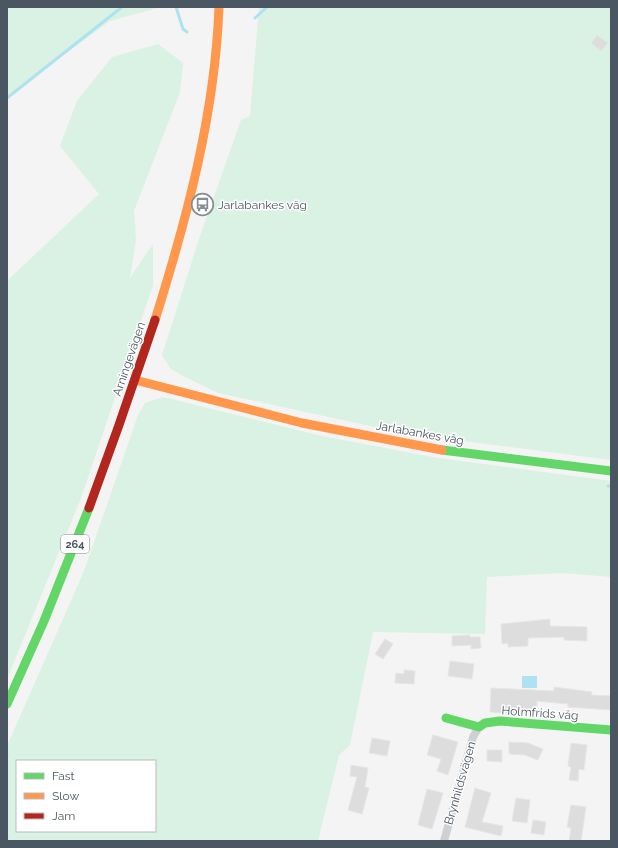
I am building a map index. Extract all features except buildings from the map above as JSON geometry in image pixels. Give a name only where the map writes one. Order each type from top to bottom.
[{"type":"main road","name":"Arningevägen","points":[[7,704],[32,651],[108,458],[162,299],[207,123],[219,34],[219,7]]},
{"type":"main road","name":"Jarlabankes väg","points":[[135,380],[302,422],[427,448],[611,471]]},
{"type":"main road","points":[[446,718],[479,727]]},
{"type":"main road","name":"Holmfrids väg","points":[[479,727],[485,723],[500,721],[611,730]]},
{"type":"street","name":"Brynhildsvägen","points":[[444,841],[473,737],[479,727]]},
{"type":"green space","points":[[7,7],[161,7],[110,21],[7,96]]},
{"type":"green space","points":[[259,7],[611,7],[611,460],[402,433],[218,393],[170,368],[162,355],[199,239],[241,120],[250,116]]},
{"type":"green space","points":[[158,44],[183,63],[180,92],[134,211],[136,240],[130,278],[153,244],[153,285],[81,498],[7,679],[7,281],[99,194],[60,146],[77,101],[112,57]]},
{"type":"green space","points":[[163,397],[322,436],[438,458],[611,481],[611,577],[563,573],[487,577],[485,634],[373,632],[350,745],[339,755],[318,841],[7,841],[7,746],[84,571],[138,415],[145,403]]},
{"type":"water","points":[[522,676],[537,676],[537,688],[522,688]]},
{"type":"waterway","points":[[7,98],[122,7]]},
{"type":"waterway","points":[[176,7],[183,29],[187,32]]},
{"type":"waterway","points":[[255,18],[267,7]]},
{"type":"traffic: fast","points":[[442,450],[611,471]]},
{"type":"traffic: fast","points":[[7,704],[44,621],[89,508]]},
{"type":"traffic: fast","points":[[446,718],[479,727],[485,723],[500,721],[611,730]]},
{"type":"traffic: slow","points":[[155,320],[178,243],[198,165],[212,87],[219,7]]},
{"type":"traffic: slow","points":[[135,380],[302,423],[442,450]]},
{"type":"traffic: jam","points":[[89,508],[155,320]]},
{"type":"place","name":"Jarlabankes väg","points":[[203,205]]}]
